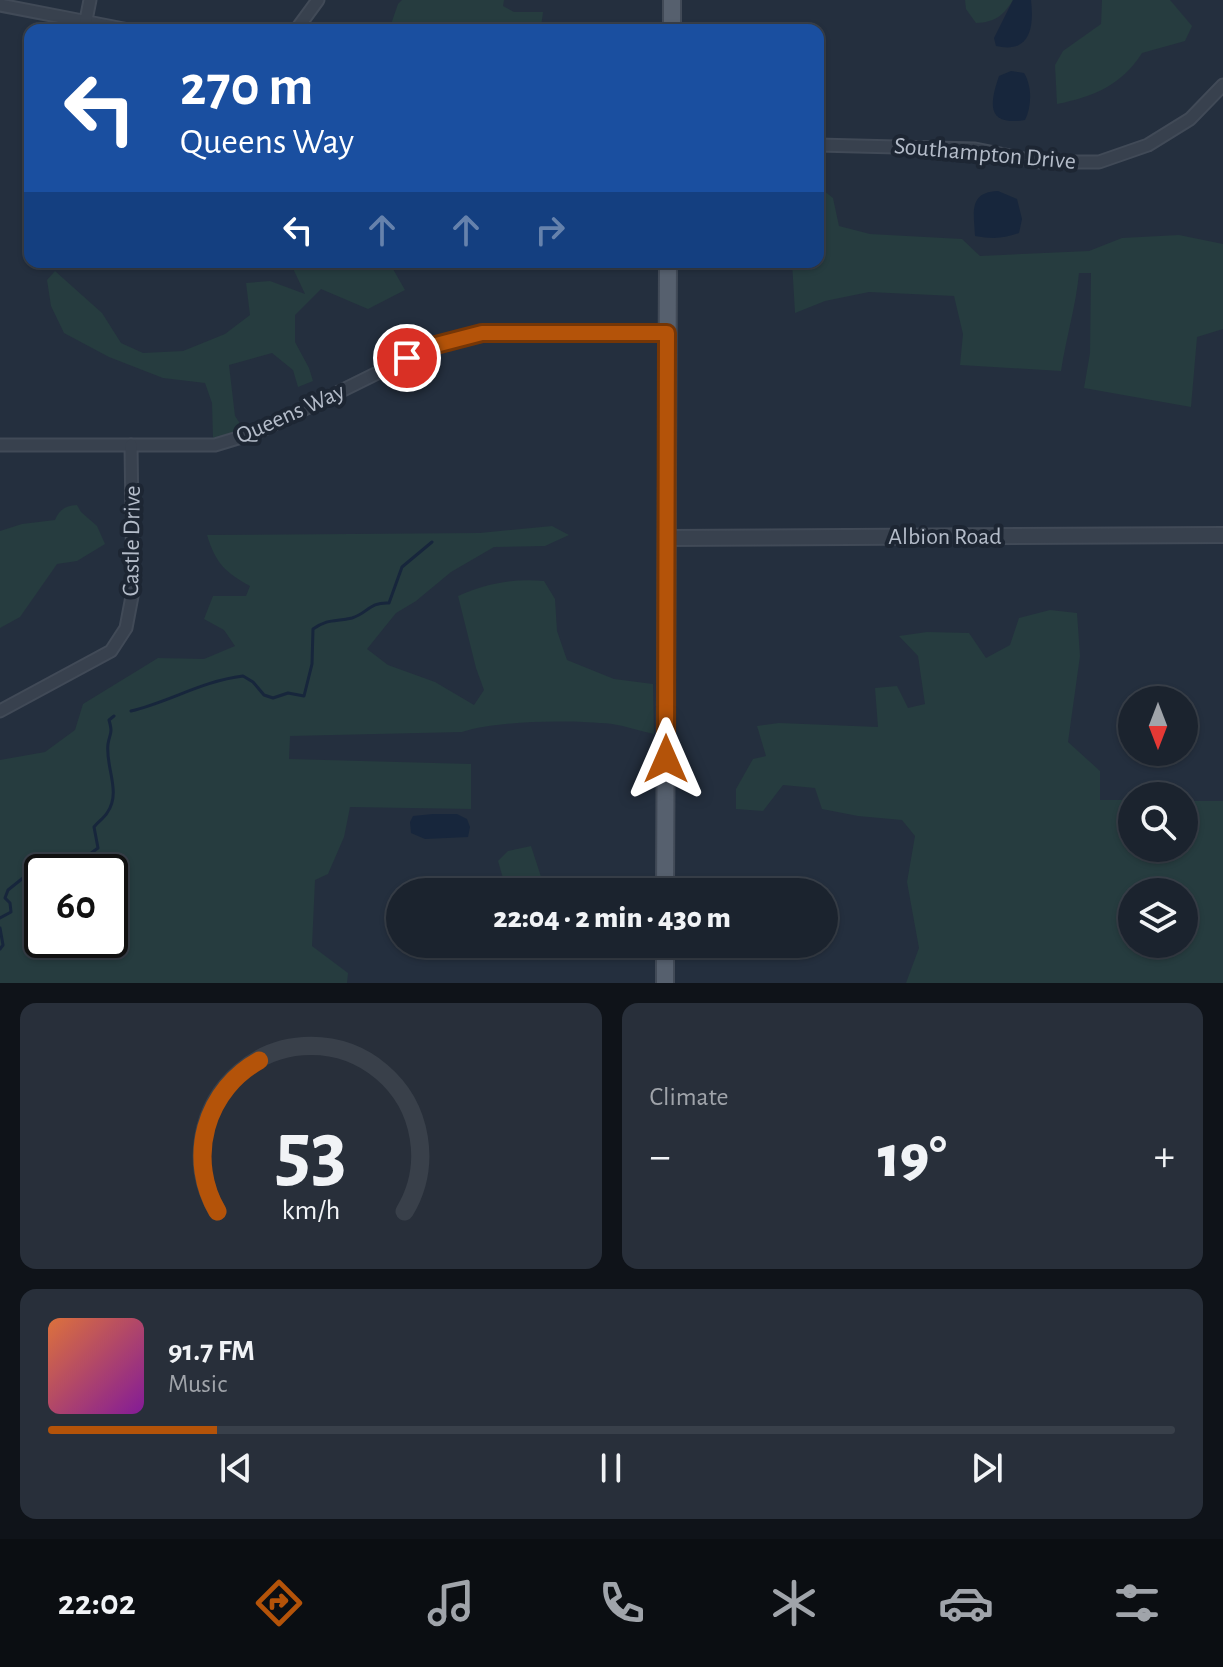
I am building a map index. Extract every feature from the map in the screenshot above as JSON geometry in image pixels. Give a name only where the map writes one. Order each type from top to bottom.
[{"type":"main road","points":[[672,0],[672,24]]},
{"type":"main road","points":[[665,878],[668,268]]},
{"type":"main road","points":[[665,958],[665,983]]},
{"type":"street","points":[[85,24],[90,0]]},
{"type":"street","points":[[300,24],[318,0]]},
{"type":"street","points":[[0,5],[81,24]]},
{"type":"street","name":"Southampton Drive","points":[[824,145],[975,149],[1039,162],[1099,162],[1148,145],[1190,119],[1223,85]]},
{"type":"street","name":"Queens Way","points":[[0,445],[215,445],[258,432],[432,346],[482,333],[667,333]]},
{"type":"street","name":"Castle Drive","points":[[0,711],[111,651],[126,628],[133,591],[131,445]]},
{"type":"street","name":"Albion Road","points":[[667,538],[1223,535]]},
{"type":"green space","points":[[402,0],[504,0],[503,6],[514,12],[543,12],[541,24],[391,24]]},
{"type":"green space","points":[[965,0],[1013,0],[998,17],[976,23],[966,9]]},
{"type":"green space","points":[[1102,0],[1170,0],[1192,26],[1185,41],[1142,53],[1125,73],[1106,88],[1057,104],[1055,65],[1063,51],[1101,24]]},
{"type":"green space","points":[[824,191],[833,198],[839,226],[870,234],[962,239],[980,256],[1089,251],[1122,238],[1179,235],[1223,244],[1223,329],[1197,337],[1191,407],[1084,388],[1090,353],[1091,273],[1079,273],[1061,371],[960,365],[963,334],[954,296],[869,292],[825,301],[795,313],[792,268],[824,268]]},
{"type":"green space","points":[[293,268],[392,268],[405,290],[368,309],[321,289],[295,315],[295,342],[313,381],[298,387],[293,370],[272,353],[229,365],[235,416],[245,431],[213,438],[212,403],[205,383],[163,378],[109,357],[64,333],[51,306],[47,280],[55,271],[102,313],[121,343],[143,353],[183,351],[225,334],[250,315],[246,283],[270,281],[305,294]]},
{"type":"green space","points":[[77,505],[97,526],[105,544],[77,561],[57,564],[20,617],[0,628],[0,531],[22,524],[55,520],[63,509]]},
{"type":"green space","points":[[552,526],[569,535],[545,546],[494,547],[451,572],[396,613],[367,649],[388,665],[435,682],[474,705],[484,690],[458,596],[500,583],[544,581],[555,599],[557,631],[567,660],[614,679],[653,684],[654,734],[612,724],[556,722],[496,725],[462,732],[290,736],[289,759],[471,764],[471,809],[350,807],[344,837],[328,874],[315,880],[312,946],[348,973],[347,983],[0,983],[0,760],[45,752],[75,730],[83,704],[158,658],[204,659],[235,646],[224,630],[204,619],[213,596],[246,596],[250,586],[222,566],[207,535],[480,533]]},
{"type":"green space","points":[[1050,610],[1077,613],[1080,656],[1068,742],[1100,771],[1100,800],[1118,800],[1118,862],[1198,862],[1198,801],[1223,801],[1223,983],[906,983],[919,948],[907,882],[915,836],[902,820],[822,809],[815,788],[783,785],[763,811],[736,809],[736,789],[753,759],[766,756],[757,726],[779,723],[878,727],[875,688],[897,686],[908,708],[925,704],[918,656],[899,636],[927,632],[969,633],[986,658],[1010,645],[1019,618]]},
{"type":"green space","points":[[531,846],[541,878],[503,878],[498,861],[508,851]]},
{"type":"water","points":[[1013,0],[1031,0],[1032,19],[1028,36],[1017,46],[996,46],[994,38]]},
{"type":"water","points":[[1011,71],[1024,73],[1029,84],[1030,102],[1025,120],[1004,120],[994,111],[999,76]]},
{"type":"water","points":[[998,191],[1017,199],[1022,219],[1019,233],[997,238],[975,236],[977,200],[988,192]]},
{"type":"water","points":[[457,814],[467,819],[470,827],[468,837],[425,839],[411,833],[413,816]]},
{"type":"waterway","points":[[131,711],[214,682],[243,676],[264,695],[273,698],[288,693],[304,696],[312,664],[313,629],[328,622],[352,618],[377,604],[389,603],[402,567],[432,542]]},
{"type":"waterway","points":[[90,854],[98,848],[94,827],[107,813],[113,797],[108,744],[111,731],[109,720],[114,716]]},
{"type":"waterway","points":[[0,918],[11,912],[10,903],[5,898],[8,890],[24,878]]},
{"type":"waterway","points":[[0,928],[3,945],[0,949]]},
{"type":"route","points":[[407,358],[432,346],[482,333],[667,333],[666,759]]}]
